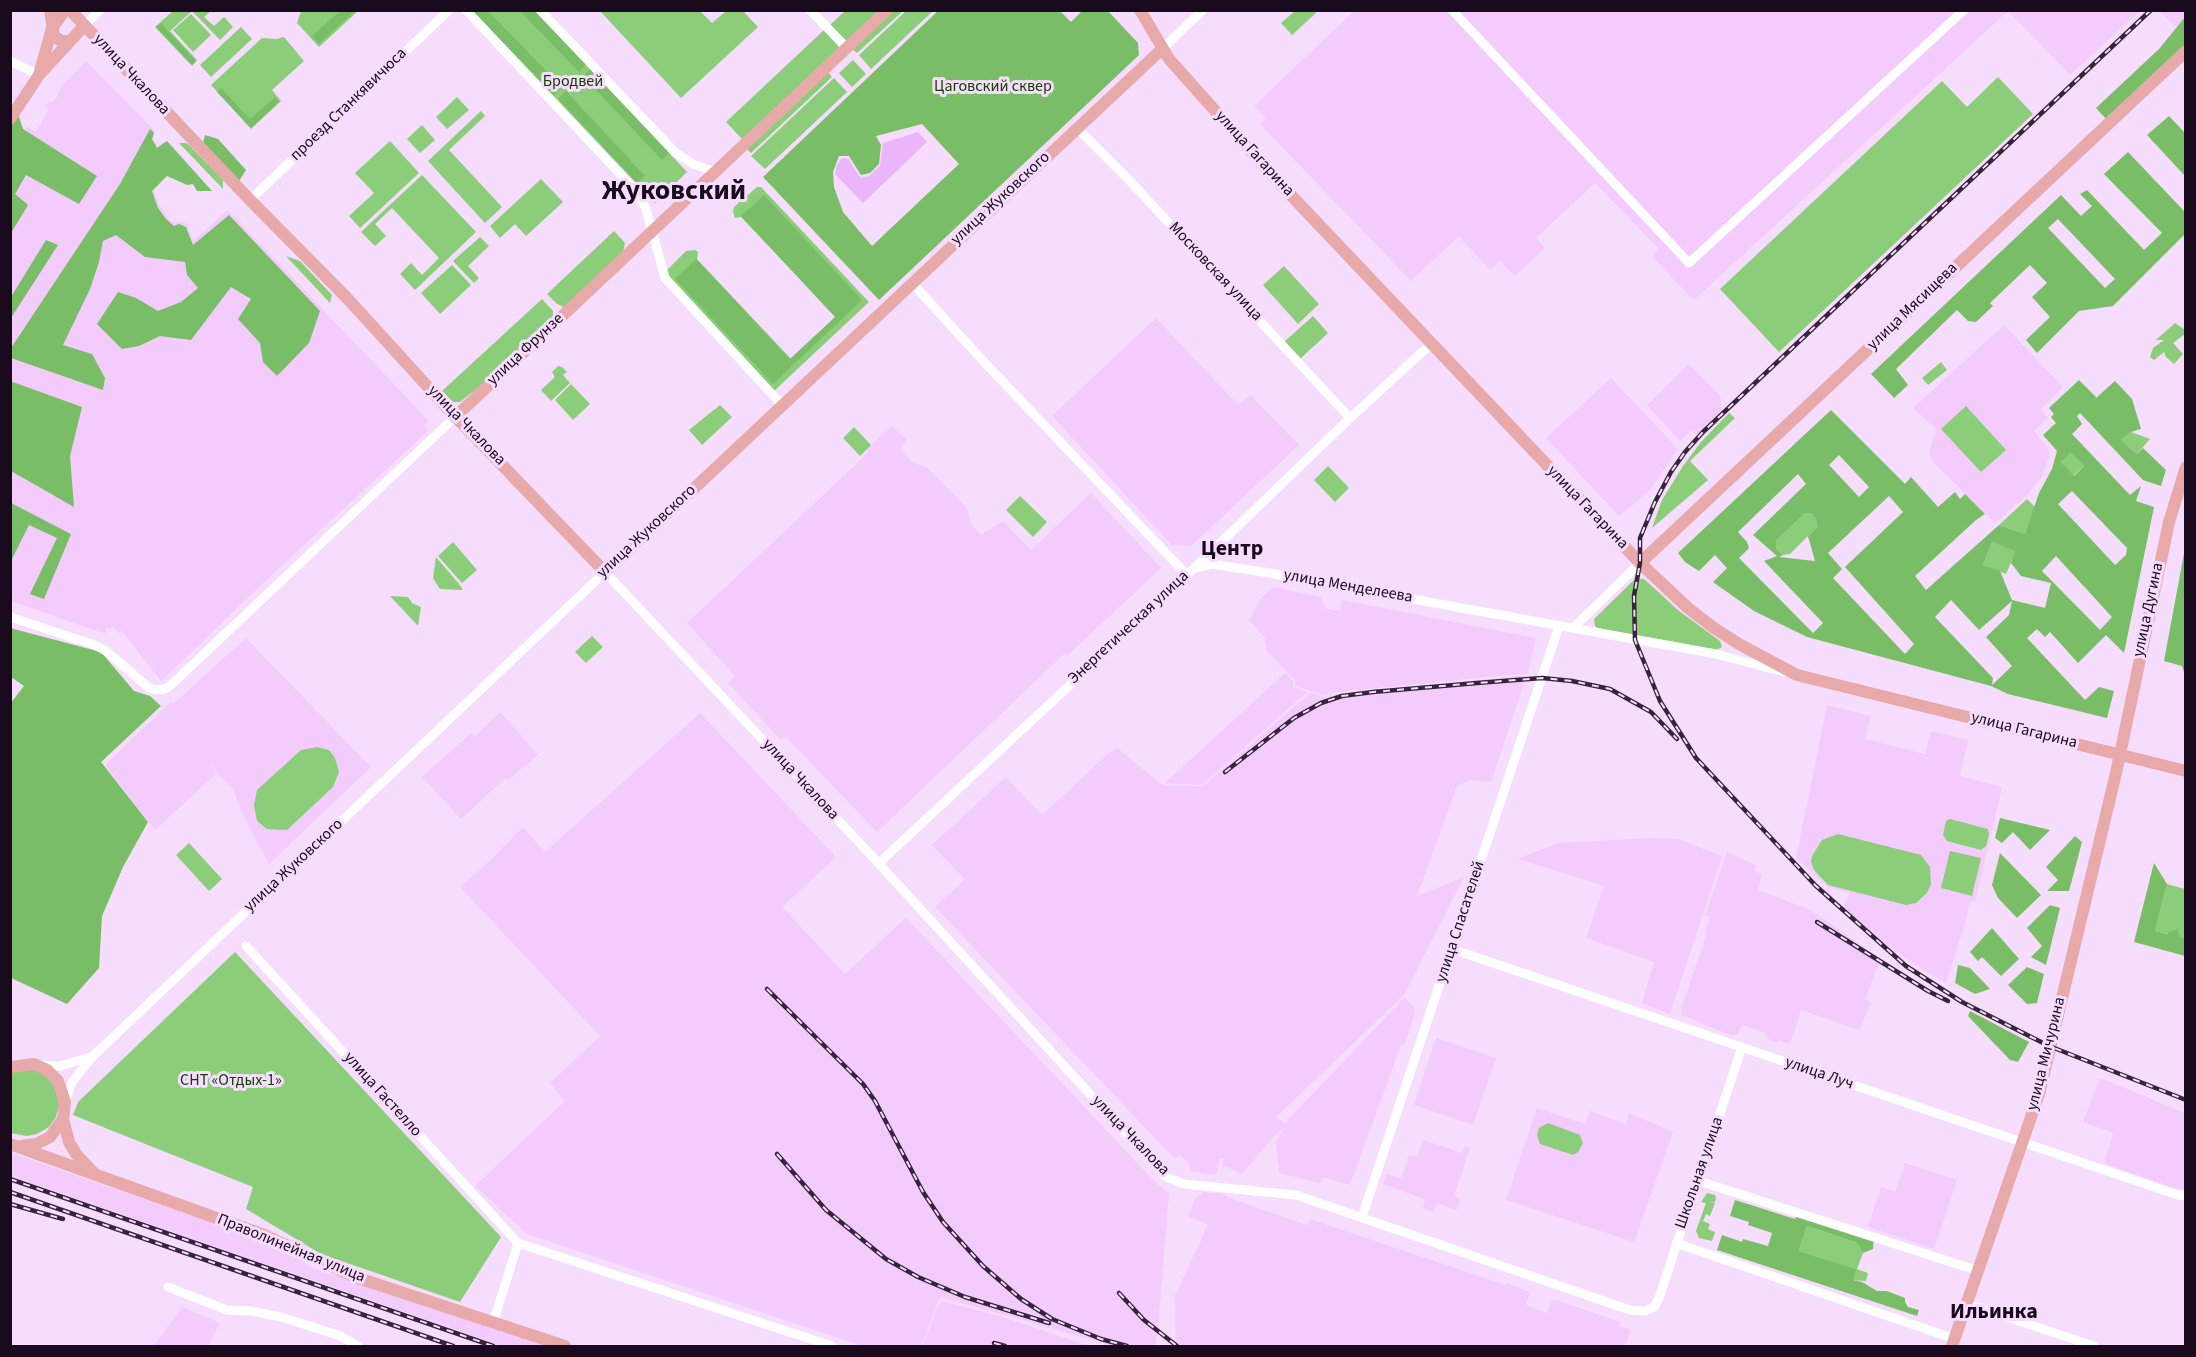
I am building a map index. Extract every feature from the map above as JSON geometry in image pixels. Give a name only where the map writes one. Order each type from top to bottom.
[{"type":"main road","points":[[50,10],[53,33],[58,40],[69,41]]},
{"type":"main road","points":[[39,75],[52,28],[65,10]]},
{"type":"main road","name":"улица Чкалова","points":[[70,10],[250,200],[347,298],[455,417],[605,572]]},
{"type":"main road","name":"улица Фрунзе","points":[[455,417],[887,10]]},
{"type":"main road","name":"улица Гагарина","points":[[1140,10],[1162,49],[1230,128],[1431,344],[1640,563],[1688,608],[1714,628],[1797,675],[2186,771]]},
{"type":"main road","points":[[10,119],[39,75],[84,26]]},
{"type":"main road","name":"улица Жуковского","points":[[605,572],[1162,49]]},
{"type":"main road","name":"улица Мясищева","points":[[1640,563],[2186,51]]},
{"type":"main road","name":"улица Дугина","points":[[2120,755],[2169,522],[2186,467]]},
{"type":"main road","name":"улица Мичурина","points":[[1953,1343],[2042,1085],[2049,1046],[2120,755]]},
{"type":"main road","points":[[10,1066],[34,1064],[47,1070],[58,1081],[65,1102],[63,1119],[69,1142],[76,1154],[98,1177]]},
{"type":"main road","points":[[14,1145],[36,1144],[50,1137],[63,1119]]},
{"type":"main road","name":"Праволинейная улица","points":[[14,1145],[264,1235],[355,1277],[565,1347]]},
{"type":"street","points":[[84,26],[100,10]]},
{"type":"street","name":"проезд Станкявичюса","points":[[250,200],[449,10]]},
{"type":"street","points":[[466,10],[636,191],[646,209],[665,278],[782,405]]},
{"type":"street","points":[[540,10],[676,153],[693,164],[715,172]]},
{"type":"street","points":[[810,10],[847,48]]},
{"type":"street","name":"улица Жуковского","points":[[1162,49],[1203,10]]},
{"type":"street","points":[[1452,10],[1689,263],[1964,10]]},
{"type":"street","points":[[10,61],[39,75]]},
{"type":"street","name":"Московская улица","points":[[1077,128],[1129,180],[1350,418]]},
{"type":"street","points":[[912,283],[1001,381],[1187,574]]},
{"type":"street","name":"Энергетическая улица","points":[[879,863],[1431,344]]},
{"type":"street","name":"улица Фрунзе","points":[[10,617],[95,645],[106,651],[149,688],[165,689],[455,417]]},
{"type":"street","points":[[1573,628],[1640,563]]},
{"type":"street","name":"улица Менделеева","points":[[1187,574],[1200,566],[1223,565],[1716,654],[1797,675]]},
{"type":"street","name":"улица Жуковского","points":[[65,1102],[72,1082],[93,1056],[605,572]]},
{"type":"street","name":"улица Чкалова","points":[[605,572],[879,863],[1166,1177],[1184,1184],[1296,1195],[1630,1310],[1645,1311],[1654,1307],[1659,1298]]},
{"type":"street","name":"улица Спасателей","points":[[1362,1217],[1559,626]]},
{"type":"street","name":"улица Гастелло","points":[[246,946],[518,1243],[832,1347]]},
{"type":"street","name":"улица Луч","points":[[1452,949],[2178,1196],[2186,1196]]},
{"type":"street","name":"Школьная улица","points":[[1659,1298],[1742,1047]]},
{"type":"street","points":[[34,1064],[60,1066],[93,1056]]},
{"type":"street","points":[[1699,1181],[1979,1271]]},
{"type":"street","points":[[493,1323],[518,1243]]},
{"type":"street","points":[[1677,1243],[1953,1343]]},
{"type":"street","points":[[168,1287],[227,1310],[251,1311],[280,1317],[338,1335],[358,1347]]},
{"type":"street","points":[[1968,1304],[2094,1347]]},
{"type":"shaded area","points":[[1354,11],[2008,11],[1694,300],[1652,257],[1659,249],[1595,183],[1536,238],[1545,248],[1515,276],[1500,261],[1490,270],[1459,236],[1411,281],[1260,124],[1266,118],[1254,106]]},
{"type":"shaded area","points":[[2008,11],[2140,11],[2070,75]]},
{"type":"shaded area","points":[[2159,11],[2185,11],[2185,17],[2176,27]]},
{"type":"shaded area","points":[[86,61],[156,132],[153,139],[158,147],[164,141],[178,158],[155,181],[154,190],[158,202],[167,217],[175,224],[178,221],[187,224],[193,241],[228,210],[429,421],[424,426],[428,431],[161,681],[122,631],[119,633],[112,626],[111,629],[106,627],[106,634],[11,601],[10,153],[27,127],[36,132],[49,109],[44,105],[54,101],[61,86]]},
{"type":"shaded area","points":[[918,132],[927,142],[863,203],[835,174],[842,158],[849,159],[861,178],[869,176],[880,166],[883,143]]},
{"type":"shaded area","points":[[1156,318],[1238,405],[1250,395],[1299,445],[1191,546],[1172,545],[1052,416]]},
{"type":"shaded area","points":[[2004,325],[2063,387],[2041,409],[2048,418],[2034,431],[2050,452],[2043,475],[2024,498],[1995,523],[1933,462],[1929,453],[1936,429],[1913,408]]},
{"type":"shaded area","points":[[1689,364],[1720,395],[1722,411],[1696,435],[1691,430],[1680,441],[1647,405]]},
{"type":"shaded area","points":[[1611,378],[1678,449],[1650,490],[1619,516],[1546,438]]},
{"type":"shaded area","points":[[892,426],[907,440],[900,449],[913,463],[925,466],[964,505],[971,524],[981,535],[1003,521],[1031,550],[1091,493],[1161,568],[1068,655],[1065,653],[877,832],[786,737],[781,740],[728,683],[735,676],[687,623],[868,453],[866,450]]},
{"type":"shaded area","points":[[1273,587],[1321,597],[1326,609],[1340,611],[1342,600],[1536,638],[1528,673],[1328,693],[1327,696],[1295,686],[1295,680],[1266,650],[1265,638],[1249,620],[1262,597]]},
{"type":"shaded area","points":[[246,638],[371,767],[269,864],[243,815],[233,789],[209,762],[216,774],[155,830],[105,765],[171,702],[173,704]]},
{"type":"shaded area","points":[[1285,673],[1293,681],[1293,687],[1307,692],[1202,785],[1165,783]]},
{"type":"shaded area","points":[[1527,675],[1491,782],[1469,780],[1457,786],[1417,896],[1464,877],[1404,995],[1276,1117],[1286,1125],[1287,1121],[1405,997],[1416,1010],[1350,1185],[1322,1177],[1320,1183],[1279,1173],[1276,1141],[1285,1127],[1275,1135],[1241,1175],[1236,1170],[1222,1167],[1224,1159],[1220,1158],[1216,1175],[1190,1171],[1190,1165],[1179,1154],[1175,1159],[935,907],[965,879],[932,845],[1006,777],[1042,815],[1117,748],[1161,784],[1203,786],[1310,693],[1328,698],[1329,696]]},
{"type":"shaded area","points":[[1827,705],[1871,716],[1865,739],[1925,754],[1931,731],[1968,740],[1960,776],[2002,787],[1975,902],[1970,901],[1946,983],[1883,942],[1843,907],[1850,893],[1828,887],[1796,858]]},
{"type":"shaded area","points":[[500,712],[538,755],[508,780],[505,778],[461,819],[422,777],[471,733],[475,736]]},
{"type":"shaded area","points":[[700,713],[836,857],[782,907],[845,974],[906,918],[1154,1181],[1169,1194],[1155,1346],[1114,1346],[940,1297],[921,1346],[863,1346],[527,1234],[475,1186],[565,1101],[550,1083],[600,1036],[460,887],[490,861],[523,827],[545,852]]},
{"type":"shaded area","points":[[1650,838],[1678,839],[1722,856],[1670,1014],[1642,1003],[1654,962],[1586,938],[1604,886],[1518,859],[1558,843]]},
{"type":"shaded area","points":[[1727,852],[1757,866],[1754,871],[1762,874],[1758,890],[1811,910],[1881,959],[1865,999],[1871,1003],[1859,1030],[1801,1010],[1791,1041],[1787,1043],[1778,1040],[1777,1043],[1768,1039],[1765,1033],[1742,1025],[1738,1034],[1732,1036],[1682,1015],[1681,1009],[1707,933],[1705,932],[1710,917],[1705,916]]},
{"type":"shaded area","points":[[1436,1038],[1496,1058],[1473,1125],[1414,1105]]},
{"type":"shaded area","points":[[2100,1078],[2185,1113],[2185,1189],[2174,1188],[2104,1163],[2113,1133],[2083,1122]]},
{"type":"shaded area","points":[[1537,1108],[1585,1124],[1590,1111],[1626,1124],[1629,1113],[1673,1132],[1634,1242],[1506,1200]]},
{"type":"shaded area","points":[[1423,1140],[1462,1153],[1465,1146],[1470,1148],[1454,1196],[1460,1199],[1456,1210],[1437,1203],[1433,1212],[1423,1208],[1425,1199],[1383,1184],[1387,1174],[1401,1178],[1409,1155],[1417,1157]]},
{"type":"shaded area","points":[[11,1153],[280,1246],[312,1268],[548,1346],[503,1346],[11,1176]]},
{"type":"shaded area","points":[[1905,1163],[1957,1180],[1934,1249],[1868,1227],[1881,1187],[1895,1192]]},
{"type":"shaded area","points":[[1203,1192],[1225,1194],[1229,1198],[1307,1225],[1310,1219],[1505,1285],[1507,1283],[1530,1292],[1526,1305],[1547,1313],[1552,1300],[1556,1300],[1620,1322],[1620,1326],[1631,1330],[1625,1345],[1627,1346],[1179,1346],[1176,1344],[1175,1296],[1208,1225],[1188,1216],[1196,1198]]},
{"type":"shaded area","points":[[942,1301],[1002,1317],[1089,1346],[923,1346],[937,1308]]},
{"type":"shaded area","points":[[182,1307],[220,1323],[208,1346],[154,1346]]},
{"type":"green space","name":"Цаговский сквер","points":[[939,10],[1063,11],[1061,12],[1071,22],[1080,11],[1108,11],[1138,43],[1139,55],[879,300],[763,177]],"holes":[[[922,124],[959,164],[872,246],[843,212],[834,187],[833,172],[839,156],[849,156],[861,175],[870,173],[879,164],[881,145],[876,136]]]},
{"type":"green space","points":[[173,11],[192,11],[170,31],[197,60],[192,66],[155,27]]},
{"type":"green space","points":[[192,11],[211,11],[204,17],[214,26],[224,17],[233,27],[220,40]]},
{"type":"green space","points":[[301,11],[358,11],[319,47],[297,23]]},
{"type":"green space","points":[[340,11],[355,11],[319,44],[312,36]]},
{"type":"green space","name":"Бродвей","points":[[473,11],[535,11],[687,172],[655,203]]},
{"type":"green space","points":[[473,11],[488,11],[562,87],[554,95]]},
{"type":"green space","points":[[520,11],[535,11],[586,64],[579,72]]},
{"type":"green space","points":[[600,11],[700,11],[712,23],[726,11],[743,11],[758,27],[681,98]]},
{"type":"green space","points":[[845,11],[881,11],[847,43],[830,25]]},
{"type":"green space","points":[[893,11],[903,11],[857,53],[852,49]]},
{"type":"green space","points":[[906,11],[933,11],[871,69],[859,55]]},
{"type":"green space","points":[[1295,11],[1314,11],[1316,13],[1292,35],[1281,23]]},
{"type":"green space","points":[[191,14],[211,35],[193,52],[173,30]]},
{"type":"green space","points":[[2185,17],[2185,51],[2109,122],[2096,108],[2159,49]]},
{"type":"green space","points":[[161,23],[196,61],[192,65],[156,27]]},
{"type":"green space","points":[[241,27],[252,39],[211,77],[200,65]]},
{"type":"green space","points":[[824,30],[841,49],[743,140],[726,122]]},
{"type":"green space","points":[[284,37],[304,61],[272,90],[281,101],[251,129],[211,85],[262,38]]},
{"type":"green space","points":[[853,60],[866,74],[852,87],[839,73]]},
{"type":"green space","points":[[590,69],[669,153],[662,160],[583,76]]},
{"type":"green space","points":[[828,72],[832,77],[751,153],[746,148]]},
{"type":"green space","points":[[1998,77],[2033,114],[1779,352],[1720,289],[1942,81],[1967,107]]},
{"type":"green space","points":[[834,78],[847,92],[765,169],[751,156]]},
{"type":"green space","points":[[221,88],[250,119],[275,97],[279,102],[251,128],[217,92]]},
{"type":"green space","points":[[566,91],[645,176],[637,183],[558,99]]},
{"type":"green space","points":[[457,97],[469,110],[447,129],[436,117]]},
{"type":"green space","points":[[481,111],[485,116],[449,150],[502,207],[485,223],[428,161]]},
{"type":"green space","points":[[18,114],[23,129],[97,176],[79,204],[26,175],[15,194],[28,205],[11,233],[11,126]]},
{"type":"green space","points":[[2169,116],[2185,133],[2185,176],[2147,135]]},
{"type":"green space","points":[[422,125],[435,140],[420,153],[407,139]]},
{"type":"green space","points":[[150,129],[154,133],[152,139],[157,148],[167,141],[212,191],[197,191],[193,184],[187,185],[167,176],[152,191],[158,208],[166,219],[174,226],[179,224],[186,227],[193,245],[229,215],[320,311],[309,343],[277,376],[263,362],[260,343],[238,319],[251,299],[231,287],[191,340],[160,336],[139,346],[122,349],[97,324],[118,292],[136,298],[158,311],[181,302],[198,288],[187,275],[185,262],[145,257],[116,235],[103,241],[90,289],[63,345],[92,354],[105,378],[103,390],[11,358],[11,348],[120,184]]},
{"type":"green space","points":[[205,135],[218,139],[246,170],[239,181],[203,143]]},
{"type":"green space","points":[[390,141],[419,173],[360,228],[349,216],[374,193],[355,173]]},
{"type":"green space","points":[[179,143],[189,145],[223,180],[223,189]]},
{"type":"green space","points":[[2128,152],[2185,212],[2185,234],[2113,306],[2079,311],[2037,353],[2026,340],[2050,317],[2032,297],[2047,283],[2030,265],[1990,303],[1993,306],[1976,322],[1968,321],[1957,310],[1896,369],[1908,385],[1894,398],[1871,374],[2061,195],[2081,216],[2092,206],[2080,194],[2087,190],[2144,250],[2162,233],[2104,174]],"holes":[[[2058,219],[2115,279],[2105,288],[2048,228]]]},
{"type":"green space","points":[[422,175],[476,232],[415,290],[400,274],[411,263],[422,275],[439,258],[392,208],[375,224],[386,236],[375,246],[361,232]]},
{"type":"green space","points":[[541,179],[563,202],[526,236],[515,224],[500,238],[490,226]]},
{"type":"green space","points":[[757,187],[761,187],[869,302],[774,391],[669,279],[667,270],[686,251],[698,252],[697,259],[791,359],[836,317],[741,217],[735,218],[734,207]]},
{"type":"green space","points":[[764,195],[862,300],[773,384],[675,279],[696,259],[790,359],[835,317],[741,216]]},
{"type":"green space","points":[[614,231],[625,243],[623,252],[567,305],[563,307],[556,303],[547,294]]},
{"type":"green space","points":[[480,237],[489,246],[468,266],[479,278],[474,283],[453,261]]},
{"type":"green space","points":[[46,240],[58,245],[11,318],[11,297]]},
{"type":"green space","points":[[286,256],[300,261],[332,295],[330,303]]},
{"type":"green space","points":[[452,265],[471,285],[440,314],[421,293]]},
{"type":"green space","points":[[1284,266],[1319,304],[1298,324],[1263,285]]},
{"type":"green space","points":[[542,299],[553,311],[553,317],[485,382],[460,402],[452,402],[442,391]]},
{"type":"green space","points":[[1313,316],[1328,333],[1300,359],[1284,342]]},
{"type":"green space","points":[[2175,323],[2185,330],[2185,334],[2173,343],[2183,354],[2174,364],[2164,352],[2154,360],[2150,357],[2153,348],[2164,340],[2156,340]]},
{"type":"green space","points":[[1941,362],[1947,370],[1928,385],[1922,378]]},
{"type":"green space","points":[[558,366],[567,372],[563,375],[570,383],[551,401],[541,390],[555,377],[552,372]]},
{"type":"green space","points":[[2079,380],[2096,397],[2095,399],[2115,381],[2132,399],[2141,429],[2131,432],[2121,440],[2137,454],[2143,448],[2166,470],[2161,486],[2143,480],[2080,413],[2077,416],[2082,424],[2072,434],[2130,495],[2141,486],[2136,501],[2154,507],[2124,653],[2106,635],[2078,663],[2050,632],[2045,637],[2037,629],[2027,638],[2085,700],[2099,687],[2114,691],[2107,718],[2008,694],[1991,686],[1807,637],[1754,611],[1713,582],[1727,568],[1715,555],[1699,571],[1685,562],[1678,553],[1831,410],[1905,484],[1911,477],[1938,507],[1955,492],[1960,499],[1965,494],[1985,514],[1915,576],[1926,590],[1999,525],[2025,534],[2039,493],[2052,469],[2057,451],[2043,435],[2056,423],[2051,417],[2054,414],[2049,408]],"holes":[[[2071,453],[2084,466],[2074,476],[2061,462]],[[1839,455],[1869,487],[1859,497],[1829,465]],[[1798,474],[1806,484],[1753,535],[1777,556],[1764,561],[1823,623],[1813,633],[1739,558],[1749,548],[1738,532]],[[2072,491],[2127,548],[2126,555],[2115,565],[2058,504]],[[1889,496],[1903,512],[1845,567],[1914,644],[1905,654],[1833,578],[1842,569],[1828,553]],[[1805,513],[1810,513],[1816,519],[1817,527],[1808,536],[1815,561],[1779,557],[1783,555],[1776,549],[1776,541]],[[1992,542],[2015,551],[2011,563],[2021,576],[2051,583],[2045,608],[2012,600],[2000,571],[1983,565]],[[2056,556],[2112,617],[2100,630],[2042,571]],[[1951,600],[1979,630],[2012,601],[2009,615],[1986,637],[2012,666],[1992,685],[1993,678],[1935,617]]]},
{"type":"green space","points":[[10,381],[82,407],[70,456],[74,507],[11,471]]},
{"type":"green space","points":[[571,384],[590,404],[573,420],[555,400]]},
{"type":"green space","points":[[720,405],[732,417],[702,445],[689,430]]},
{"type":"green space","points":[[1966,406],[2006,450],[1981,472],[1941,429]]},
{"type":"green space","points":[[1729,413],[1735,418],[1690,461],[1708,480],[1652,528],[1662,500],[1683,466],[1701,442]]},
{"type":"green space","points":[[854,427],[871,445],[860,456],[843,438]]},
{"type":"green space","points":[[2131,432],[2150,439],[2137,454],[2121,440]]},
{"type":"green space","points":[[2071,453],[2084,466],[2073,476],[2061,462]]},
{"type":"green space","points":[[1328,466],[1349,488],[1335,502],[1314,480]]},
{"type":"green space","points":[[1020,496],[1047,522],[1033,537],[1006,510]]},
{"type":"green space","points":[[2027,499],[2035,507],[2025,534],[1999,525]]},
{"type":"green space","points":[[11,503],[71,534],[44,599],[30,594],[57,538],[29,525],[11,561]]},
{"type":"green space","points":[[1805,513],[1810,513],[1816,519],[1817,527],[1790,554],[1783,555],[1776,549],[1776,541]]},
{"type":"green space","points":[[453,542],[477,570],[462,583],[438,556]]},
{"type":"green space","points":[[1992,542],[2016,551],[2006,574],[1983,565]]},
{"type":"green space","points":[[2185,548],[2185,675],[2182,666],[2164,661]]},
{"type":"green space","points":[[436,557],[463,590],[440,589],[433,578]]},
{"type":"green space","points":[[1635,579],[1644,579],[1679,611],[1720,641],[1722,647],[1716,650],[1600,630],[1595,626],[1594,619]]},
{"type":"green space","points":[[390,596],[408,597],[412,603],[421,607],[418,626]]},
{"type":"green space","points":[[10,628],[101,652],[134,691],[150,696],[161,706],[101,762],[148,822],[123,867],[102,916],[99,968],[67,1004],[11,978],[10,704],[24,686],[11,677]]},
{"type":"green space","points":[[592,636],[603,647],[586,663],[575,652]]},
{"type":"green space","points":[[317,747],[329,750],[335,758],[339,772],[333,787],[287,830],[267,829],[257,821],[254,805],[257,790],[301,750]]},
{"type":"green space","points":[[2000,818],[2050,830],[2030,850],[2013,832],[2002,843],[1995,838]]},
{"type":"green space","points":[[1950,819],[1988,829],[1986,846],[1981,850],[1947,841],[1943,835],[1946,821]]},
{"type":"green space","points":[[1838,834],[1921,855],[1930,867],[1931,884],[1927,893],[1916,903],[1906,905],[1828,885],[1814,870],[1811,862],[1812,856],[1822,840]]},
{"type":"green space","points":[[2075,836],[2082,842],[2069,891],[2047,891],[2058,880],[2046,867]]},
{"type":"green space","points":[[189,843],[222,879],[209,891],[176,855]]},
{"type":"green space","points":[[1950,851],[1981,858],[1972,896],[1941,888]]},
{"type":"green space","points":[[2000,853],[2041,895],[2017,918],[1998,898],[1992,885]]},
{"type":"green space","points":[[2154,863],[2167,884],[2155,931],[2167,934],[2177,929],[2180,937],[2185,938],[2185,956],[2134,942]]},
{"type":"green space","points":[[2167,884],[2185,889],[2185,938],[2155,931]]},
{"type":"green space","points":[[2050,905],[2060,908],[2046,965],[2031,957],[2042,946],[2027,928]]},
{"type":"green space","points":[[1992,928],[2019,959],[2001,976],[1982,957],[1978,961],[1970,952]]},
{"type":"green space","name":"СНТ «Отдых-1»","points":[[235,952],[501,1237],[460,1302],[321,1254],[246,1209],[253,1187],[73,1115],[78,1102]]},
{"type":"green space","points":[[1958,965],[1970,968],[1990,989],[1975,994],[1955,983]]},
{"type":"green space","points":[[2027,967],[2044,974],[2037,1003],[2027,1004],[2008,985]]},
{"type":"green space","points":[[1970,1011],[2029,1042],[2018,1062],[2010,1060],[1968,1016]]},
{"type":"green space","points":[[28,1068],[42,1073],[51,1080],[58,1093],[59,1105],[56,1117],[49,1127],[37,1134],[26,1136],[11,1133],[10,1072]]},
{"type":"green space","points":[[1548,1123],[1580,1135],[1583,1143],[1578,1152],[1573,1155],[1540,1144],[1537,1135],[1539,1128]]},
{"type":"green space","points":[[1707,1193],[1715,1195],[1716,1198],[1715,1202],[1709,1202],[1715,1203],[1710,1216],[1706,1214],[1703,1221],[1710,1224],[1708,1229],[1715,1232],[1712,1241],[1699,1238],[1696,1231],[1706,1203],[1701,1202]]},
{"type":"green space","points":[[1735,1200],[1795,1219],[1798,1213],[1874,1237],[1873,1249],[1863,1253],[1857,1243],[1807,1226],[1799,1251],[1856,1269],[1853,1280],[1862,1282],[1877,1291],[1887,1291],[1905,1298],[1908,1307],[1919,1310],[1917,1316],[1717,1250],[1722,1235],[1742,1242],[1743,1239],[1768,1246],[1772,1233],[1730,1216]]},
{"type":"green space","points":[[1807,1226],[1857,1243],[1863,1253],[1857,1269],[1868,1273],[1866,1281],[1852,1280],[1855,1269],[1799,1251]]},
{"type":"railway","points":[[2151,10],[1703,432],[1685,452],[1655,502],[1640,538],[1640,563],[1634,596],[1635,640],[1660,701],[1696,758],[1816,886],[1906,966],[1962,1002],[2049,1046],[2186,1100]]},
{"type":"railway","points":[[1225,772],[1294,718],[1321,703],[1342,696],[1542,678],[1572,681],[1610,689],[1651,712],[1677,739]]},
{"type":"railway","points":[[1817,922],[1948,1001]]},
{"type":"railway","points":[[767,989],[863,1084],[875,1101],[923,1192],[943,1222],[983,1266],[1021,1299],[1052,1319],[1101,1339],[1127,1346]]},
{"type":"railway","points":[[777,1154],[826,1210],[886,1259],[918,1277],[965,1297],[1049,1323]]},
{"type":"railway","points":[[10,1179],[493,1346]]},
{"type":"railway","points":[[10,1192],[453,1346]]},
{"type":"railway","points":[[10,1204],[63,1219]]},
{"type":"railway","points":[[1119,1293],[1144,1320],[1177,1346]]},
{"type":"railway","points":[[994,1343],[1005,1346]]},
{"type":"district","name":"Жуковский","points":[[674,193]]},
{"type":"district","name":"Центр","points":[[1232,550]]},
{"type":"district","name":"Ильинка","points":[[1994,1313]]}]
